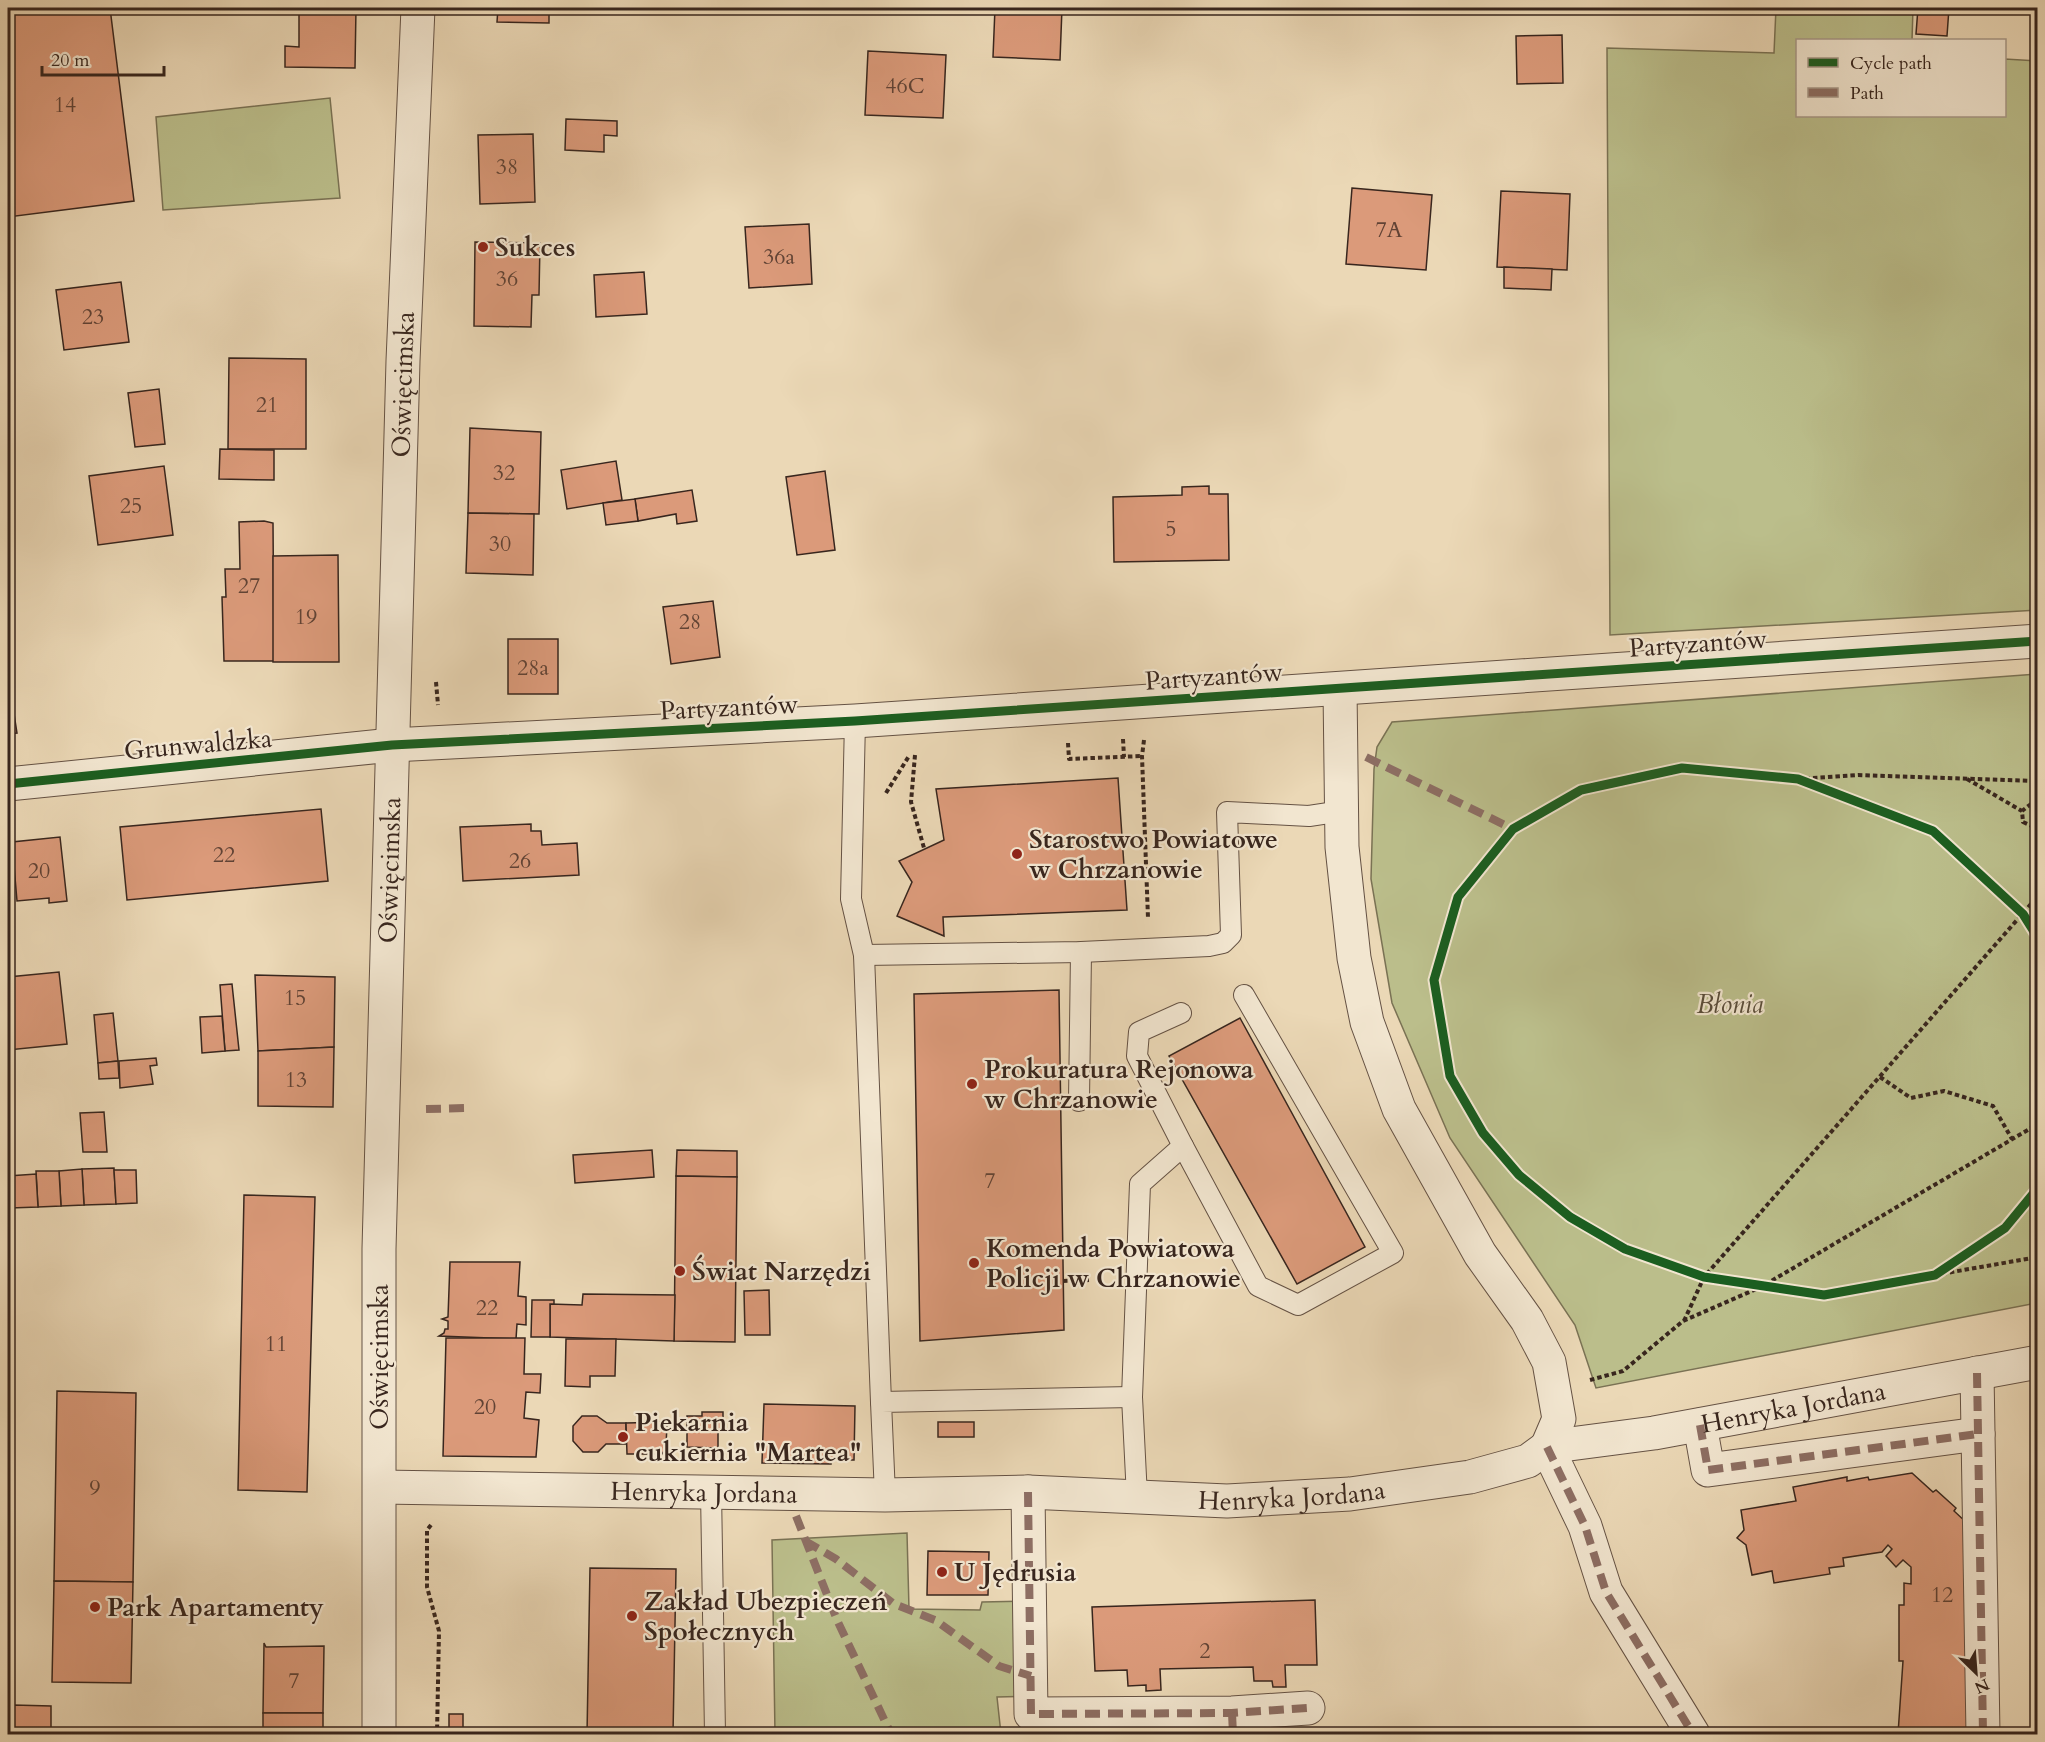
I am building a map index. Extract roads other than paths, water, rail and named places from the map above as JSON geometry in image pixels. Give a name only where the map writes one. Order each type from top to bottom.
[{"type":"street","name":"Oświęcimska","points":[[379,1734],[379,1250],[403,361],[418,8]]},
{"type":"street","name":"Partyzantów","points":[[392,745],[855,721],[2037,641]]},
{"type":"street","points":[[1340,689],[1342,847],[1354,958],[1367,1023],[1399,1108],[1419,1146],[1480,1254],[1538,1337],[1549,1362],[1559,1419],[1547,1447],[1585,1526],[1606,1592],[1693,1734]]},
{"type":"street","name":"Grunwaldzka","points":[[8,784],[392,745]]},
{"type":"street","name":"Henryka Jordana","points":[[380,1487],[885,1495],[1028,1492],[1227,1501],[1350,1494],[1470,1477],[1528,1461],[1547,1447],[1700,1425],[2037,1362]]},
{"type":"street","points":[[1977,1373],[1983,1734]]},
{"type":"street","points":[[1700,1425],[1708,1470],[1978,1434]]},
{"type":"street","points":[[1028,1492],[1031,1714],[1233,1724],[1308,1708]]},
{"type":"lane","points":[[855,721],[850,899],[864,955],[885,1495]]},
{"type":"lane","points":[[864,955],[1081,952],[1209,946],[1222,943],[1231,935],[1227,812],[1309,816],[1342,811]]},
{"type":"lane","points":[[1079,1101],[1081,952]]},
{"type":"lane","points":[[1180,1013],[1139,1032],[1137,1056],[1258,1286],[1298,1305],[1393,1253],[1244,995]]},
{"type":"lane","points":[[1137,1497],[1132,1397],[1140,1184],[1183,1146]]},
{"type":"lane","points":[[881,1402],[1132,1397]]},
{"type":"lane","points":[[711,1491],[715,1734]]},
{"type":"place","name":"Sukces","points":[[483,247]]},
{"type":"place","name":"Starostwo Powiatowe w Chrzanowie","points":[[1017,854]]},
{"type":"place","name":"Prokuratura Rejonowa w Chrzanowie","points":[[972,1084]]},
{"type":"place","name":"Komenda Powiatowa Policji w Chrzanowie","points":[[974,1263]]},
{"type":"place","name":"Świat Narzędzi","points":[[680,1271]]},
{"type":"place","name":"Piekarnia cukiernia \"Martea\"","points":[[623,1437]]},
{"type":"place","name":"U Jędrusia","points":[[942,1572]]},
{"type":"place","name":"Park Apartamenty","points":[[95,1607]]},
{"type":"place","name":"Zakład Ubezpieczeń Społecznych","points":[[632,1616]]},
{"type":"park label","name":"Błonia","points":[[1730,1004]]}]
